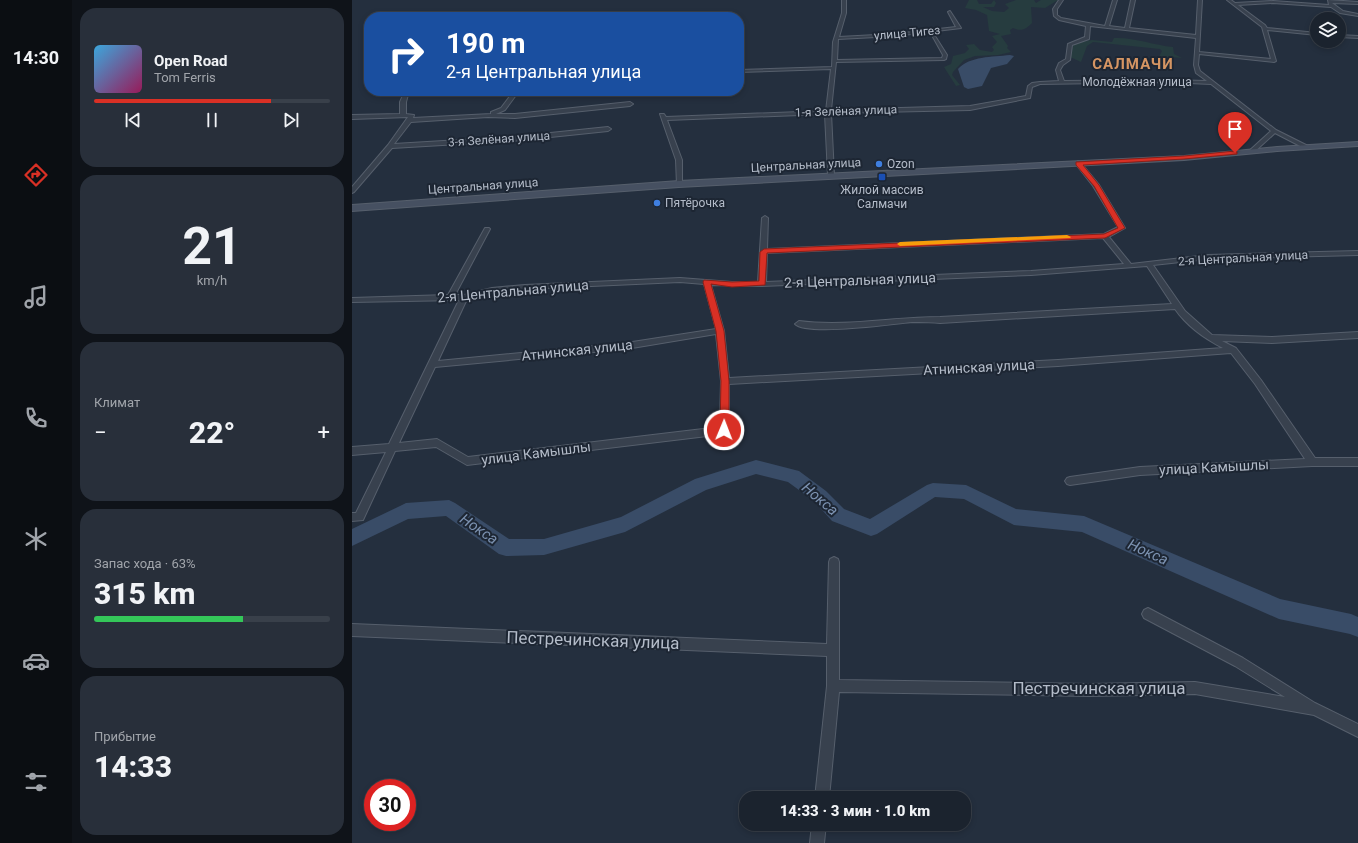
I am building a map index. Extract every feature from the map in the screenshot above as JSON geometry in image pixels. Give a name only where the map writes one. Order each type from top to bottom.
[{"type":"street","points":[[831,175],[828,112],[835,61],[835,42],[844,12],[844,0]]},
{"type":"street","points":[[1061,0],[1055,9],[1055,15],[1060,19],[1088,25],[1198,37]]},
{"type":"street","points":[[1107,27],[1115,0]]},
{"type":"street","points":[[1127,29],[1133,0]]},
{"type":"street","points":[[1200,0],[1198,53],[1196,65],[1198,72],[1274,130],[1306,147]]},
{"type":"street","points":[[1229,0],[1266,29],[1310,33]]},
{"type":"street","points":[[1235,4],[1273,2],[1358,3]]},
{"type":"street","points":[[1330,2],[1341,13],[1358,14]]},
{"type":"street","name":"улица Тигез","points":[[837,38],[896,35],[959,28],[950,12]]},
{"type":"street","name":"Молодёжная улица","points":[[1062,83],[1058,70],[1061,64],[1068,60],[1070,44],[1087,38],[1088,25]]},
{"type":"street","points":[[1198,53],[1274,61],[1266,29]]},
{"type":"street","points":[[1346,36],[1358,37]]},
{"type":"street","points":[[835,61],[944,59],[944,55],[935,38]]},
{"type":"street","points":[[744,71],[834,68]]},
{"type":"street","name":"Молодёжная улица","points":[[1028,97],[1030,86],[1034,84],[1167,81],[1213,83]]},
{"type":"street","points":[[403,115],[403,102],[405,96]]},
{"type":"street","name":"3-я Зелёная улица","points":[[488,115],[503,109],[513,96]]},
{"type":"street","name":"1-я Зелёная улица","points":[[679,184],[680,160],[663,117],[970,108],[1028,97]]},
{"type":"street","name":"3-я Зелёная улица","points":[[410,120],[488,115],[515,116],[630,104]]},
{"type":"street","points":[[352,117],[412,116],[390,146],[352,191]]},
{"type":"street","name":"3-я Зелёная улица","points":[[390,146],[512,139],[608,129]]},
{"type":"street","points":[[1250,152],[1254,147],[1266,140],[1274,130]]},
{"type":"street","name":"Центральная улица","points":[[352,208],[679,184],[1184,158],[1358,144]]},
{"type":"street","points":[[764,252],[1105,236],[1122,228],[1096,185],[1078,163]]},
{"type":"street","points":[[762,284],[765,218]]},
{"type":"street","points":[[450,298],[487,229]]},
{"type":"street","points":[[1105,236],[1129,266]]},
{"type":"street","name":"2-я Центральная улица","points":[[352,300],[464,297],[492,290],[543,286],[680,280],[732,284],[762,284],[1031,273],[1129,266],[1208,257],[1358,253]]},
{"type":"street","points":[[1148,264],[1182,313],[1210,338],[1233,350],[1258,382],[1312,462]]},
{"type":"street","points":[[707,282],[720,331],[725,381]]},
{"type":"street","points":[[352,517],[359,517],[391,447],[433,364],[464,297]]},
{"type":"street","points":[[799,324],[816,327],[839,326],[910,320],[940,320],[1178,306]]},
{"type":"street","name":"Атнинская улица","points":[[433,364],[626,346],[703,335],[720,331]]},
{"type":"street","points":[[1210,338],[1272,340],[1358,335]]},
{"type":"street","name":"Атнинская улица","points":[[725,381],[1058,363],[1233,350]]},
{"type":"street","name":"улица Камышлы","points":[[352,451],[437,443],[467,461],[724,430],[725,381]]},
{"type":"street","name":"улица Камышлы","points":[[1070,481],[1140,471],[1312,462],[1358,462]]},
{"type":"street","points":[[823,791],[833,686],[834,562]]},
{"type":"street","points":[[1148,614],[1239,662],[1315,709]]},
{"type":"street","name":"Пестречинская улица","points":[[352,630],[833,650]]},
{"type":"street","name":"Пестречинская улица","points":[[833,686],[1089,690],[1195,688],[1315,709],[1358,731]]},
{"type":"street","points":[[817,843],[818,831]]},
{"type":"green space","points":[[969,0],[977,0],[979,4],[991,4],[994,0],[996,3],[994,7],[983,7],[992,11],[1004,12],[1009,8],[1005,4],[1016,0],[1034,0],[1036,3],[1041,0],[1058,0],[1045,8],[1031,7],[1032,23],[1030,25],[1021,30],[1013,28],[1010,30],[1011,34],[1001,36],[1008,46],[1007,48],[1011,52],[998,55],[975,56],[964,60],[952,75],[960,85],[956,86],[944,67],[951,64],[953,56],[965,53],[969,49],[966,45],[974,44],[980,50],[992,52],[994,50],[992,47],[997,42],[992,36],[1000,34],[989,31],[987,15],[976,10],[965,8]]},
{"type":"green space","points":[[1114,38],[1129,39],[1173,47],[1174,54],[1182,58],[1170,57],[1158,59],[1162,51],[1160,49],[1093,42],[1087,46],[1081,62],[1070,57],[1074,43],[1092,40],[1112,42]]},
{"type":"water","points":[[1010,55],[1014,56],[1007,64],[991,68],[982,86],[968,89],[964,87],[958,69],[963,65],[975,59]]},
{"type":"waterway","name":"Нокса","points":[[352,538],[406,511],[449,508],[506,548],[544,547],[625,524],[701,484],[756,467],[793,476],[820,496],[838,515],[871,528],[933,490],[966,492],[1014,517],[1084,524],[1279,609],[1351,624],[1358,627]]},
{"type":"slow traffic","points":[[900,244],[1067,237]]},
{"type":"place","name":"Ozon","points":[[879,164]]},
{"type":"place","name":"Жилой массив Салмачи","points":[[882,177]]},
{"type":"place","name":"Пятёрочка","points":[[657,203]]},
{"type":"district","name":"САЛМАЧИ","points":[[1133,64]]},
{"type":"route","points":[[724,430],[725,381],[720,331],[707,282],[762,284],[764,252],[836,249],[877,245],[1105,236],[1122,228],[1096,185],[1078,163],[1184,158],[1235,153]]}]
